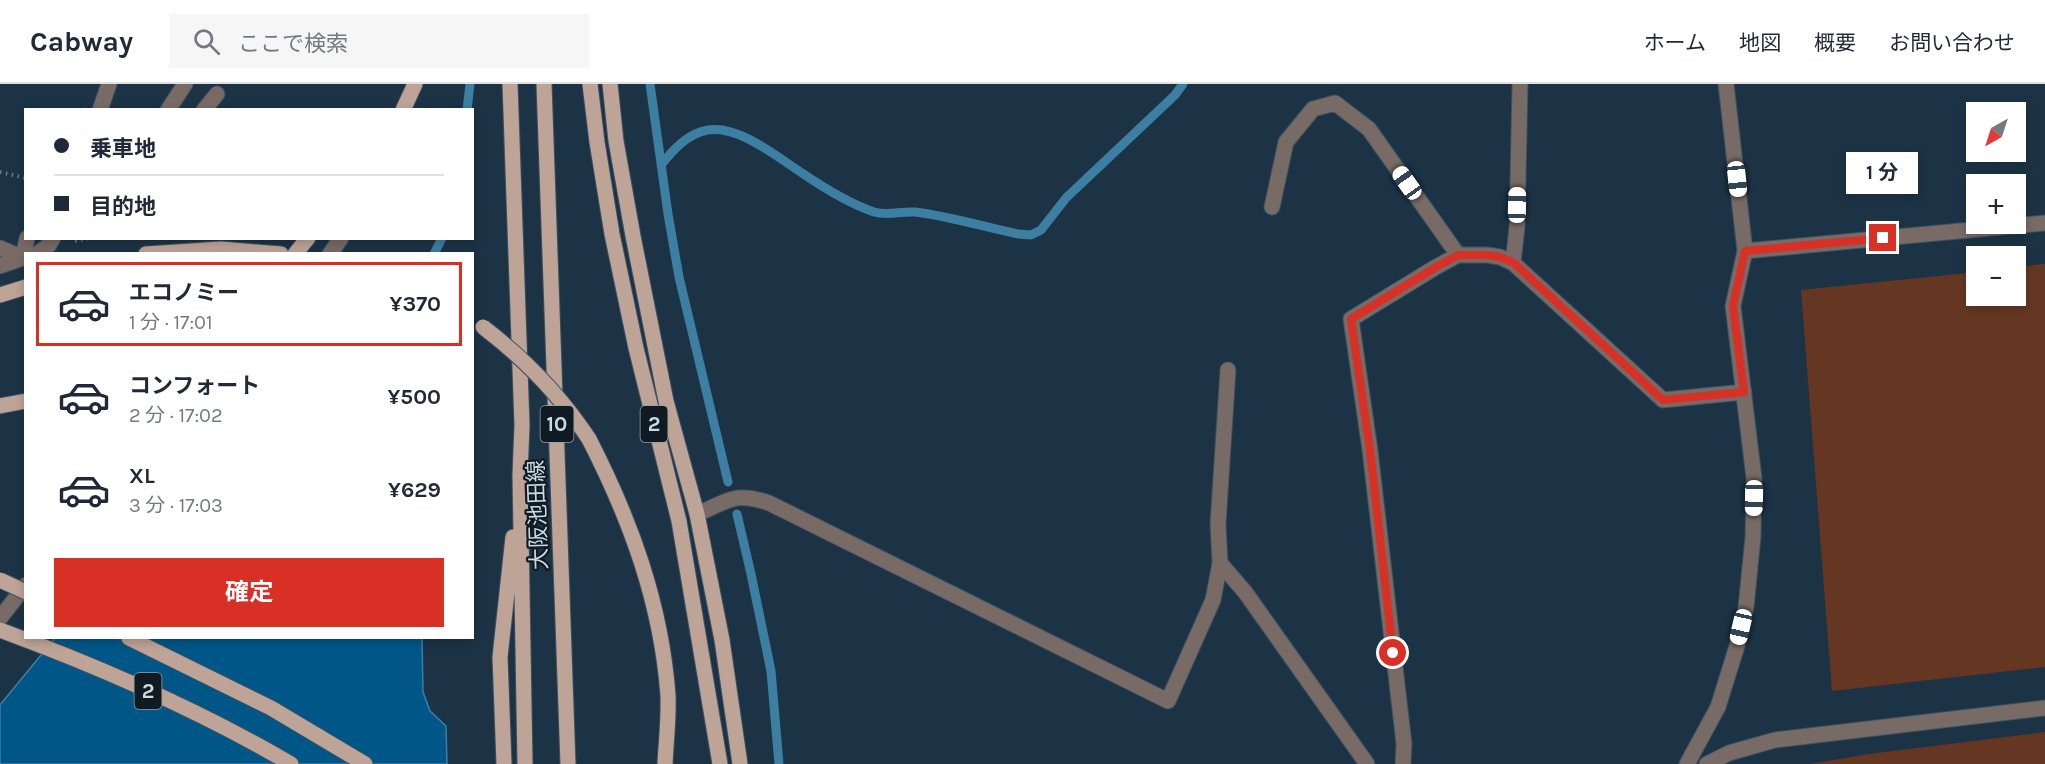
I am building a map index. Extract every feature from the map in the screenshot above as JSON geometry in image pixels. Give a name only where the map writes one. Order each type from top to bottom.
[{"type":"main road","points":[[404,108],[415,84]]},
{"type":"main road","name":"大阪池田線","points":[[510,84],[522,425],[520,475],[525,764]]},
{"type":"main road","name":"大阪池田線","points":[[544,84],[568,764]]},
{"type":"main road","name":"2","points":[[590,84],[612,234],[638,358],[679,521],[720,764]]},
{"type":"main road","name":"2","points":[[610,84],[620,168],[652,336],[666,401],[697,514],[722,640],[740,764]]},
{"type":"main road","points":[[297,252],[306,240]]},
{"type":"main road","points":[[170,252],[206,249],[262,252]]},
{"type":"main road","points":[[0,295],[24,288]]},
{"type":"main road","points":[[478,324],[521,358],[558,396],[589,439],[615,492],[639,552],[658,621],[668,698],[665,764]]},
{"type":"main road","points":[[0,406],[24,401]]},
{"type":"main road","name":"10","points":[[504,764],[500,657],[520,475]]},
{"type":"main road","points":[[0,580],[24,591]]},
{"type":"main road","name":"2","points":[[0,630],[24,639]]},
{"type":"main road","name":"2","points":[[24,639],[78,659],[164,699],[257,744],[291,764]]},
{"type":"main road","name":"2","points":[[131,639],[271,708],[365,764]]},
{"type":"street","points":[[101,108],[109,84]]},
{"type":"street","points":[[169,108],[185,84]]},
{"type":"street","points":[[1514,263],[1520,84]]},
{"type":"street","points":[[1687,764],[1718,707],[1737,646],[1746,607],[1753,537],[1754,478],[1733,306],[1745,251],[1726,84]]},
{"type":"street","points":[[206,108],[217,94]]},
{"type":"street","points":[[1272,207],[1286,142],[1313,110],[1335,103],[1369,129],[1458,255]]},
{"type":"street","points":[[1745,251],[2045,223]]},
{"type":"street","points":[[36,252],[49,245],[52,240]]},
{"type":"street","points":[[0,248],[24,255]]},
{"type":"street","points":[[1403,764],[1404,744],[1370,450],[1351,319],[1458,255],[1500,257],[1514,263],[1663,400],[1744,392]]},
{"type":"street","points":[[0,266],[24,257]]},
{"type":"street","points":[[697,514],[743,496],[769,503],[1168,701],[1213,600],[1220,563],[1218,524],[1228,370]]},
{"type":"street","points":[[1220,563],[1245,592],[1367,764]]},
{"type":"street","points":[[0,618],[24,588]]},
{"type":"street","points":[[1707,764],[1729,753],[1774,740],[2045,708]]},
{"type":"path","points":[[0,172],[24,178]]},
{"type":"path","points":[[75,241],[80,240]]},
{"type":"shaded area","points":[[2045,264],[2045,667],[1832,691],[1801,290],[1966,273],[1966,306],[2026,306],[2026,266]]},
{"type":"shaded area","points":[[2045,732],[2045,764],[1810,764],[1869,754]]},
{"type":"water","points":[[54,639],[422,639],[423,692],[430,711],[446,726],[447,764],[0,764],[0,705]]},
{"type":"waterway","points":[[467,108],[470,84]]},
{"type":"waterway","points":[[650,84],[679,277],[728,482]]},
{"type":"waterway","points":[[661,165],[676,148],[694,135],[708,130],[732,132],[769,151],[828,190],[874,212],[884,214],[915,212],[1031,235],[1041,230],[1066,198],[1175,95],[1183,84]]},
{"type":"waterway","points":[[435,252],[441,240]]},
{"type":"waterway","points":[[737,514],[771,671],[779,764]]},
{"type":"route","points":[[1393,653],[1370,450],[1351,319],[1458,255],[1500,257],[1514,263],[1663,400],[1744,392],[1733,306],[1745,251],[1883,238]]}]
